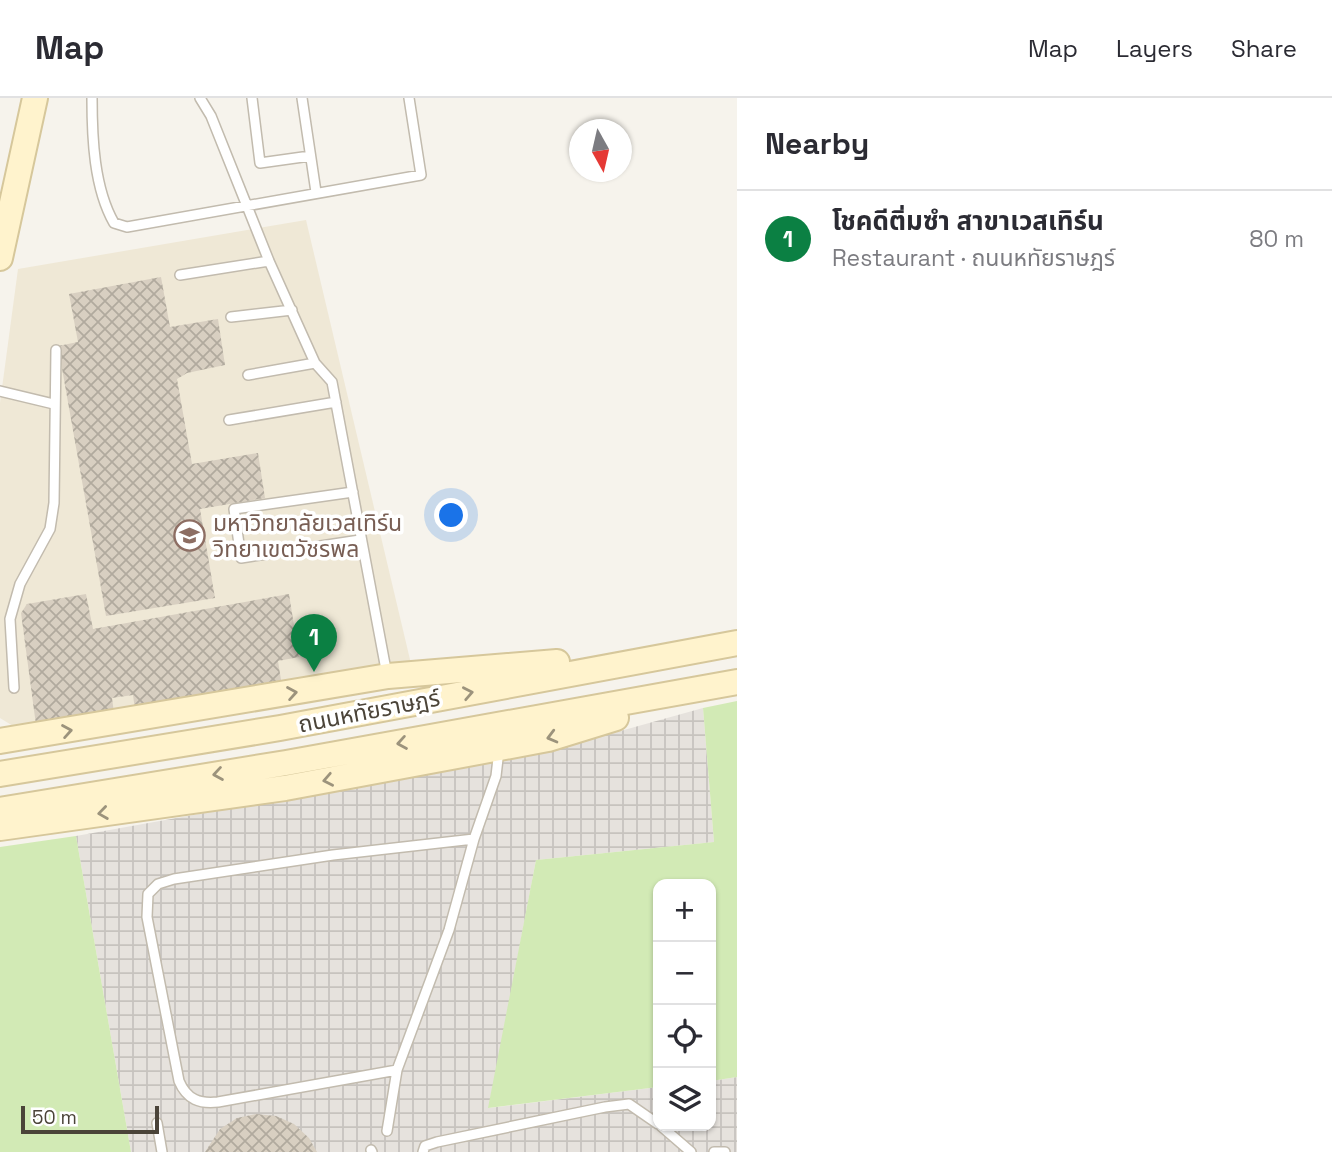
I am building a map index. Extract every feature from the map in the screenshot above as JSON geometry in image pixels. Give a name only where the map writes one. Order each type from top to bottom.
[{"type":"main road","points":[[0,258],[34,98]]},
{"type":"main road","name":"ถนนหทัยราษฎร์","points":[[0,774],[280,728],[737,643]]},
{"type":"main road","points":[[0,741],[388,676],[707,648]]},
{"type":"main road","name":"ถนนหทัยราษฎร์","points":[[0,810],[286,763],[737,682]]},
{"type":"main road","points":[[0,828],[285,788],[548,739],[710,688]]},
{"type":"lane","points":[[92,98],[95,153],[106,209],[114,223],[127,227],[421,175],[409,98]]},
{"type":"lane","points":[[200,98],[211,116],[269,261],[315,363],[332,382],[388,676]]},
{"type":"lane","points":[[252,98],[260,163],[310,156]]},
{"type":"lane","points":[[302,98],[316,192]]},
{"type":"lane","points":[[180,275],[269,261]]},
{"type":"lane","points":[[231,317],[292,310]]},
{"type":"lane","points":[[14,688],[10,619],[20,583],[50,529],[54,503],[56,350]]},
{"type":"lane","points":[[248,375],[315,363]]},
{"type":"lane","points":[[0,391],[54,404]]},
{"type":"lane","points":[[229,420],[336,402]]},
{"type":"lane","points":[[353,492],[234,509],[241,558],[360,540]]},
{"type":"lane","points":[[387,1131],[397,1070],[449,930],[474,839],[496,776],[499,748]]},
{"type":"lane","points":[[397,1070],[205,1104],[191,1098],[179,1081],[173,1054],[147,917],[148,894],[158,884],[174,879],[333,855],[474,839]]},
{"type":"lane","points":[[423,1152],[425,1146],[437,1142],[605,1107],[629,1104],[653,1121]]},
{"type":"lane","points":[[157,1123],[162,1152]]},
{"type":"lane","points":[[666,1131],[691,1152]]},
{"type":"lane","points":[[714,1152],[725,1152]]},
{"type":"shaded area","name":"มหาวิทยาลัยเวสเทิร์น วิทยาเขตวัชรพล","points":[[306,220],[412,668],[26,734],[0,718],[0,403],[18,269]]},
{"type":"shaded area","points":[[703,708],[714,842],[536,860],[489,1108],[653,1088],[653,1131],[716,1131],[716,1080],[737,1077],[737,1152],[131,1152],[76,836],[545,752]]},
{"type":"green space","points":[[737,701],[737,1077],[716,1080],[716,879],[653,879],[653,1088],[488,1108],[536,860],[714,842],[703,708]]},
{"type":"green space","points":[[76,836],[131,1152],[0,1152],[0,847]]},
{"type":"building","points":[[161,277],[170,327],[218,319],[225,365],[187,373],[177,379],[192,464],[258,453],[265,498],[200,509],[215,598],[106,616],[58,346],[78,342],[69,294]]},
{"type":"building","points":[[86,594],[93,629],[289,594],[299,657],[278,661],[282,686],[135,710],[133,695],[112,698],[114,713],[36,725],[21,613],[27,604]]},
{"type":"building","points":[[256,1114],[276,1116],[294,1124],[309,1138],[317,1152],[205,1152],[220,1129],[237,1118]]},
{"type":"place","name":"มหาวิทยาลัยเวสเทิร์น วิทยาเขตวัชรพล","points":[[190,536]]},
{"type":"place","name":"โชคดีติ่มซำ สาขาเวสเทิร์น","points":[[314,672]]}]
